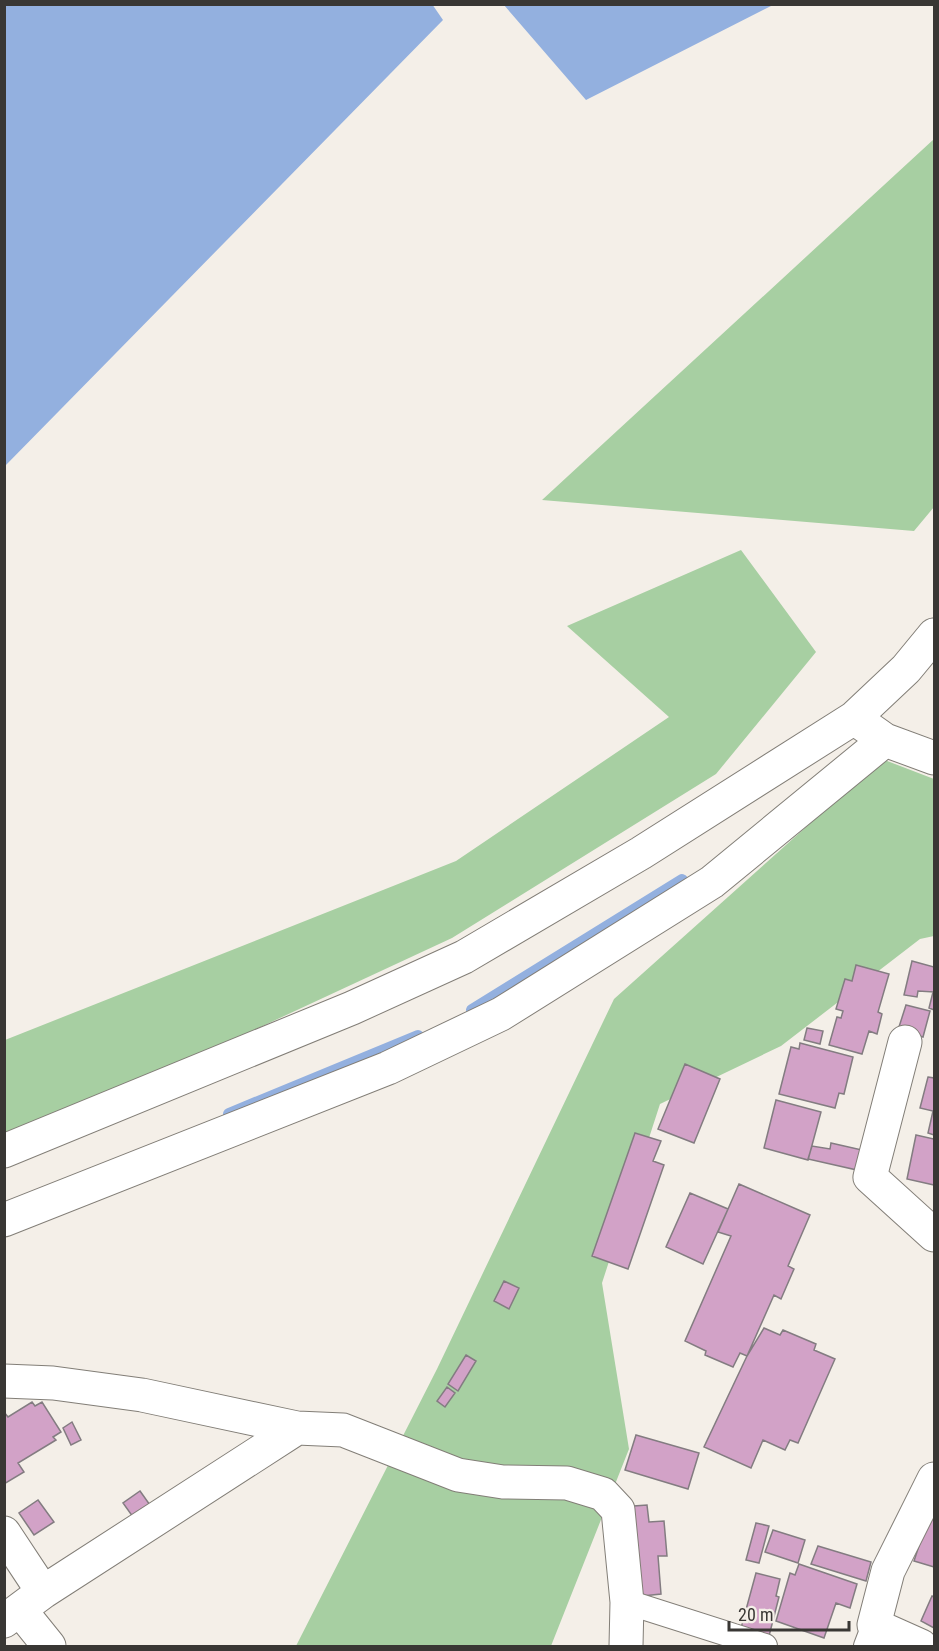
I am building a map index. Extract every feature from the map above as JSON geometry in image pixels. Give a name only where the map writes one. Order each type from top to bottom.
[{"type":"street","points":[[4,1151],[352,1008],[464,957],[641,853],[854,718],[906,669],[934,635]]},
{"type":"street","points":[[854,718],[885,740],[934,758]]},
{"type":"street","points":[[4,1220],[388,1068],[501,1014],[712,882],[885,740]]},
{"type":"street","points":[[905,1042],[870,1177],[934,1235]]},
{"type":"street","points":[[4,1381],[53,1383],[142,1395],[297,1428],[343,1430],[458,1475],[503,1482],[567,1483],[603,1494],[618,1510],[627,1602],[626,1647]]},
{"type":"street","points":[[23,1608],[297,1428]]},
{"type":"street","points":[[921,1647],[870,1636],[888,1571],[934,1479]]},
{"type":"street","points":[[4,1533],[23,1608],[49,1647]]},
{"type":"lane","points":[[627,1602],[765,1647]]},
{"type":"green space","points":[[934,139],[934,507],[914,531],[542,500]]},
{"type":"green space","points":[[741,550],[816,652],[716,774],[452,938],[196,1057],[5,1134],[5,1040],[456,861],[669,717],[567,626]]},
{"type":"green space","points":[[882,759],[934,779],[934,936],[920,939],[781,1046],[660,1104],[602,1283],[629,1449],[551,1646],[296,1646],[437,1369],[614,999]]},
{"type":"water","points":[[5,4],[432,4],[443,20],[5,466]]},
{"type":"water","points":[[504,5],[773,5],[586,100]]},
{"type":"building","points":[[912,961],[934,967],[934,992],[918,991],[917,997],[904,995]]},
{"type":"building","points":[[856,965],[889,974],[878,1012],[882,1014],[877,1034],[869,1031],[862,1054],[829,1045],[837,1017],[841,1018],[843,1011],[836,1009],[845,979],[852,981]]},
{"type":"building","points":[[934,992],[934,1010],[929,1008]]},
{"type":"building","points":[[906,1005],[930,1011],[923,1037],[898,1030]]},
{"type":"building","points":[[807,1028],[823,1031],[820,1044],[804,1040]]},
{"type":"building","points":[[800,1043],[853,1057],[844,1094],[839,1093],[835,1108],[779,1094],[791,1047],[799,1049]]},
{"type":"building","points":[[685,1064],[720,1079],[694,1143],[658,1129]]},
{"type":"building","points":[[928,1077],[934,1078],[934,1135],[928,1133],[933,1111],[920,1108]]},
{"type":"building","points":[[776,1100],[821,1112],[808,1160],[764,1148]]},
{"type":"building","points":[[635,1133],[661,1141],[653,1161],[664,1165],[628,1269],[592,1256]]},
{"type":"building","points":[[916,1135],[934,1139],[934,1185],[907,1179]]},
{"type":"building","points":[[831,1143],[862,1150],[857,1170],[808,1159],[812,1146],[830,1149]]},
{"type":"building","points":[[739,1184],[810,1215],[788,1266],[794,1269],[781,1299],[774,1295],[747,1356],[740,1353],[733,1367],[705,1355],[706,1351],[685,1341],[731,1236],[718,1232]]},
{"type":"building","points":[[690,1193],[728,1209],[703,1264],[666,1247]]},
{"type":"building","points":[[504,1281],[519,1288],[509,1309],[494,1301]]},
{"type":"building","points":[[764,1328],[780,1335],[783,1330],[816,1344],[814,1350],[835,1359],[798,1443],[790,1440],[785,1450],[763,1440],[751,1468],[704,1447],[747,1356]]},
{"type":"building","points":[[466,1355],[476,1361],[458,1391],[448,1384]]},
{"type":"building","points":[[447,1387],[455,1393],[445,1407],[437,1401]]},
{"type":"building","points":[[32,1402],[35,1406],[42,1402],[61,1432],[53,1437],[56,1440],[18,1463],[24,1472],[4,1484],[4,1412],[8,1417]]},
{"type":"building","points":[[72,1422],[81,1440],[71,1445],[63,1428]]},
{"type":"building","points":[[636,1435],[699,1453],[688,1489],[625,1470]]},
{"type":"building","points":[[140,1491],[150,1505],[133,1517],[123,1503]]},
{"type":"building","points":[[38,1500],[54,1522],[34,1535],[19,1513]]},
{"type":"building","points":[[647,1505],[649,1522],[664,1521],[667,1556],[658,1556],[661,1594],[633,1597],[636,1546],[634,1506]]},
{"type":"building","points":[[928,1518],[934,1520],[934,1567],[914,1561]]},
{"type":"building","points":[[756,1523],[769,1526],[759,1563],[746,1560]]},
{"type":"building","points":[[773,1530],[805,1540],[798,1563],[765,1552]]},
{"type":"building","points":[[818,1546],[871,1562],[866,1581],[811,1564]]},
{"type":"building","points":[[799,1564],[857,1584],[850,1608],[836,1603],[824,1638],[776,1621],[790,1573],[795,1575]]},
{"type":"building","points":[[756,1573],[780,1579],[776,1596],[779,1597],[769,1636],[741,1628]]},
{"type":"building","points":[[932,1596],[934,1597],[934,1628],[921,1621]]},
{"type":"waterway","points":[[472,1010],[682,880]]},
{"type":"waterway","points":[[229,1114],[418,1036]]}]
